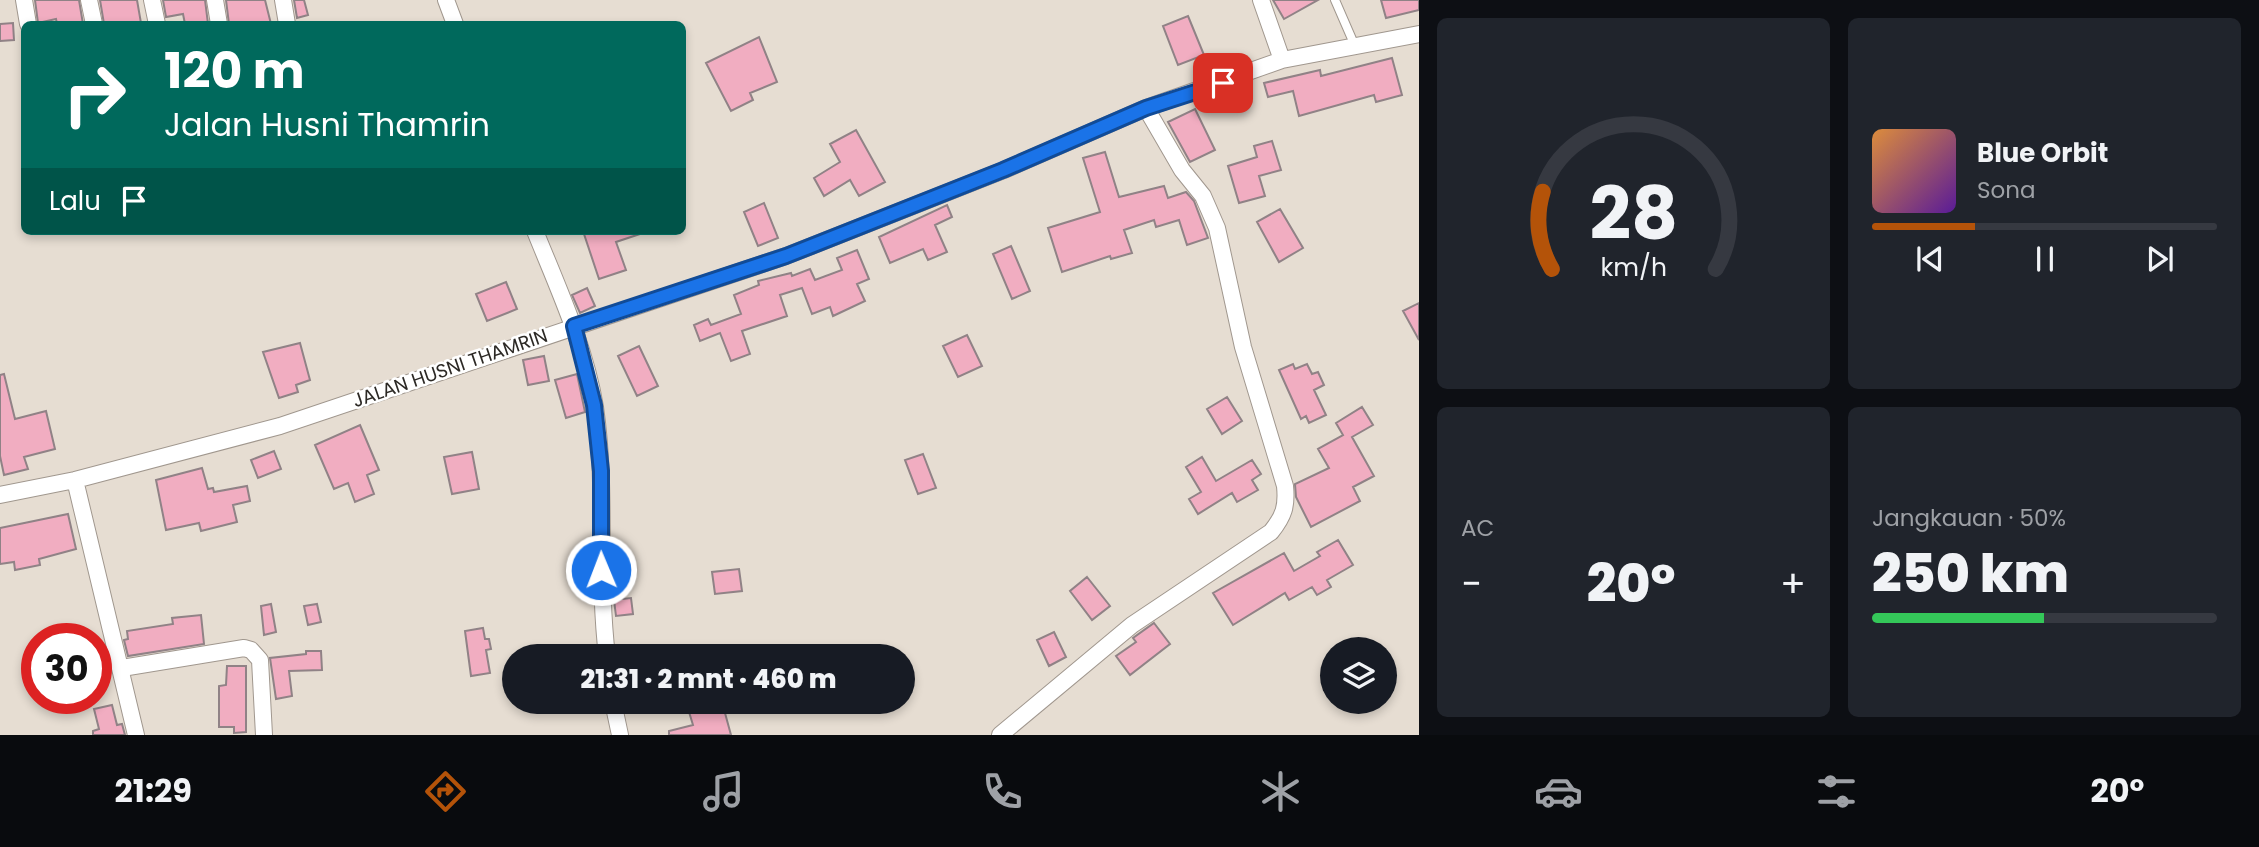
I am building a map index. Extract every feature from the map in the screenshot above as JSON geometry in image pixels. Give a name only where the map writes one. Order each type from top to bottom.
[{"type":"street","points":[[24,0],[28,21]]},
{"type":"street","points":[[89,0],[93,21]]},
{"type":"street","points":[[152,0],[156,21]]},
{"type":"street","points":[[215,0],[218,21]]},
{"type":"street","points":[[283,0],[286,21]]},
{"type":"street","points":[[446,0],[454,21]]},
{"type":"street","points":[[1261,0],[1282,60]]},
{"type":"street","name":"JALAN HUSNI THAMRIN","points":[[0,495],[75,480],[280,426],[786,256],[1003,170],[1146,108],[1282,60],[1419,34]]},
{"type":"street","points":[[1000,735],[1132,625],[1271,532],[1282,519],[1287,504],[1285,486],[1243,347],[1217,228],[1203,196],[1182,170],[1146,108]]},
{"type":"street","points":[[537,235],[574,326],[594,405],[601,471],[600,548],[606,644]]},
{"type":"street","points":[[75,480],[136,735]]},
{"type":"street","points":[[122,668],[244,648],[251,650],[260,660],[264,735]]},
{"type":"street","points":[[616,714],[620,735]]},
{"type":"lane","points":[[1335,0],[1355,46]]},
{"type":"building","points":[[35,0],[79,0],[82,21],[38,21]]},
{"type":"building","points":[[100,0],[137,0],[141,21],[104,21]]},
{"type":"building","points":[[163,0],[205,0],[208,21],[184,21],[183,14],[166,17]]},
{"type":"building","points":[[226,0],[265,0],[270,21],[229,21]]},
{"type":"building","points":[[294,0],[304,0],[308,15],[297,18]]},
{"type":"building","points":[[1273,0],[1318,0],[1284,19]]},
{"type":"building","points":[[1381,0],[1419,0],[1419,10],[1386,18]]},
{"type":"building","points":[[1188,16],[1204,55],[1178,65],[1163,26]]},
{"type":"building","points":[[13,23],[14,40],[0,41],[0,24]]},
{"type":"building","points":[[759,37],[777,82],[750,93],[753,100],[731,111],[706,63]]},
{"type":"building","points":[[1392,58],[1402,95],[1376,102],[1374,95],[1299,116],[1293,91],[1268,97],[1264,83],[1320,70],[1321,76]]},
{"type":"building","points":[[1195,109],[1215,150],[1190,162],[1168,122]]},
{"type":"building","points":[[856,130],[885,182],[859,196],[850,180],[824,196],[814,178],[840,162],[830,144]]},
{"type":"building","points":[[1272,141],[1281,170],[1259,176],[1265,196],[1239,203],[1228,166],[1257,157],[1254,146]]},
{"type":"building","points":[[1105,152],[1119,197],[1164,186],[1168,198],[1186,192],[1194,201],[1208,238],[1187,245],[1179,220],[1156,227],[1154,220],[1124,230],[1132,253],[1111,259],[1110,256],[1062,272],[1048,228],[1100,212],[1083,158]]},
{"type":"building","points":[[764,203],[778,238],[758,246],[744,212]]},
{"type":"building","points":[[947,205],[952,217],[935,225],[947,252],[928,260],[923,249],[890,263],[879,237]]},
{"type":"building","points":[[1280,209],[1303,248],[1279,262],[1257,222]]},
{"type":"building","points":[[584,235],[637,235],[616,242],[626,270],[599,279]]},
{"type":"building","points":[[1011,246],[1030,291],[1012,299],[993,254]]},
{"type":"building","points":[[857,250],[869,279],[857,284],[865,301],[833,316],[830,307],[812,314],[802,288],[780,295],[787,316],[742,331],[750,354],[731,361],[720,333],[700,341],[694,325],[708,319],[711,325],[741,314],[734,295],[759,285],[758,281],[791,273],[792,276],[810,269],[815,280],[842,270],[837,258]]},
{"type":"building","points":[[506,282],[517,309],[487,321],[476,294]]},
{"type":"building","points":[[587,288],[595,306],[580,313],[572,295]]},
{"type":"building","points":[[1419,303],[1419,340],[1403,311]]},
{"type":"building","points":[[967,335],[982,366],[958,377],[943,346]]},
{"type":"building","points":[[300,343],[310,380],[296,385],[298,392],[279,398],[263,352]]},
{"type":"building","points":[[639,346],[658,386],[637,396],[618,356]]},
{"type":"building","points":[[544,356],[549,381],[528,385],[523,360]]},
{"type":"building","points":[[1293,364],[1295,369],[1307,364],[1312,374],[1318,372],[1324,385],[1314,390],[1326,415],[1309,423],[1306,416],[1301,419],[1279,370]]},
{"type":"building","points":[[4,374],[15,419],[46,411],[55,449],[24,457],[28,469],[4,475],[0,456],[0,375]]},
{"type":"building","points":[[577,374],[585,412],[566,418],[555,380]]},
{"type":"building","points":[[1227,397],[1242,421],[1222,434],[1207,409]]},
{"type":"building","points":[[1362,407],[1373,425],[1352,437],[1374,476],[1353,487],[1360,501],[1311,527],[1296,497],[1295,484],[1329,468],[1318,449],[1343,435],[1336,423]]},
{"type":"building","points":[[360,425],[379,470],[367,475],[374,494],[355,502],[348,483],[334,489],[315,445]]},
{"type":"building","points":[[274,451],[281,469],[258,478],[251,460]]},
{"type":"building","points":[[472,452],[479,489],[452,494],[444,457]]},
{"type":"building","points":[[923,454],[936,488],[918,494],[905,460]]},
{"type":"building","points":[[1202,457],[1216,481],[1252,460],[1261,474],[1252,480],[1258,490],[1237,502],[1232,493],[1198,514],[1189,499],[1201,492],[1186,467]]},
{"type":"building","points":[[202,468],[208,489],[213,488],[214,492],[247,486],[250,501],[233,505],[237,522],[201,531],[199,523],[166,530],[156,480]]},
{"type":"building","points":[[68,514],[76,549],[39,559],[40,565],[15,570],[14,562],[0,564],[0,528]]},
{"type":"building","points":[[1338,540],[1353,565],[1327,580],[1331,587],[1317,595],[1312,587],[1289,600],[1285,593],[1233,625],[1213,593],[1284,553],[1294,571],[1320,556],[1317,552]]},
{"type":"building","points":[[739,569],[742,591],[715,594],[712,572]]},
{"type":"building","points":[[1087,577],[1110,606],[1092,620],[1070,591]]},
{"type":"building","points":[[631,598],[633,614],[616,616],[614,600]]},
{"type":"building","points":[[271,604],[276,632],[264,635],[261,606]]},
{"type":"building","points":[[317,604],[321,622],[308,625],[304,606]]},
{"type":"building","points":[[201,615],[204,644],[128,656],[124,640],[128,639],[127,631],[173,624],[172,618]]},
{"type":"building","points":[[1154,623],[1170,644],[1130,675],[1116,656],[1136,642],[1133,638]]},
{"type":"building","points":[[483,628],[491,649],[486,650],[490,673],[471,676],[465,631]]},
{"type":"building","points":[[1054,632],[1066,657],[1049,666],[1037,640]]},
{"type":"building","points":[[306,651],[321,651],[322,670],[289,671],[292,696],[276,699],[270,658],[306,654]]},
{"type":"building","points":[[227,666],[246,666],[246,732],[234,733],[234,727],[219,727],[219,686],[226,685]]},
{"type":"building","points":[[112,705],[117,725],[122,724],[125,735],[93,735],[93,731],[99,729],[95,714],[112,714]]},
{"type":"building","points":[[690,714],[725,714],[731,735],[669,735],[669,731],[693,725]]},
{"type":"route","points":[[601,570],[601,471],[594,405],[574,326],[786,256],[1003,170],[1146,108],[1223,83]]}]
